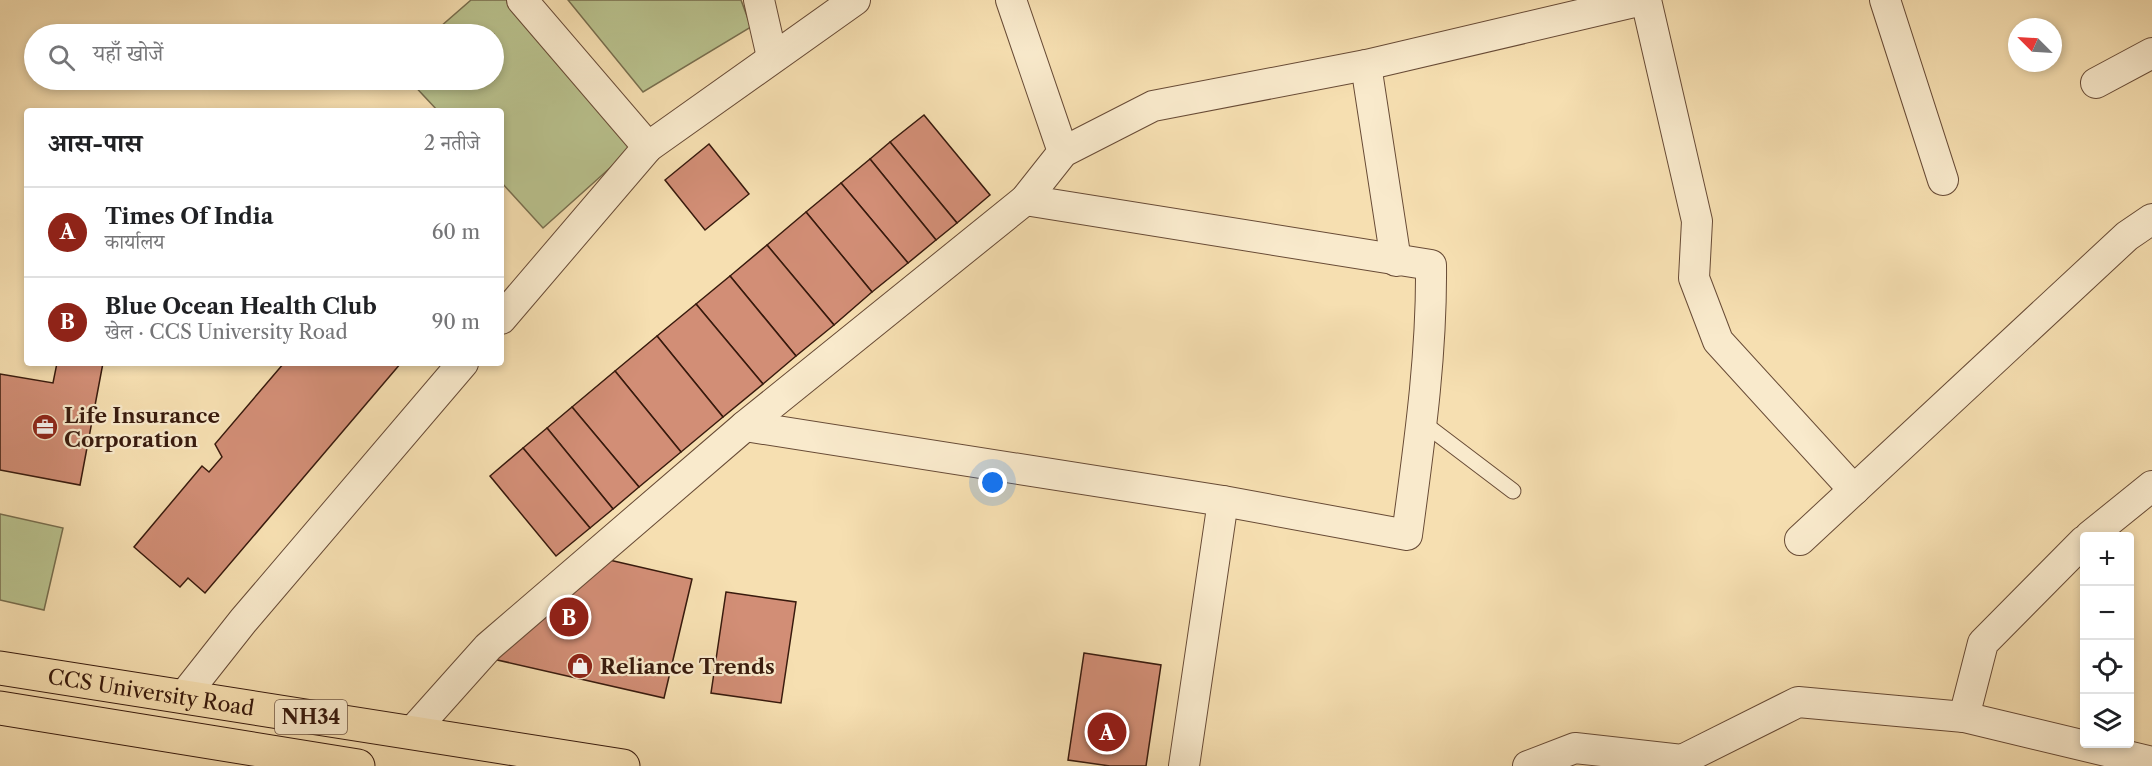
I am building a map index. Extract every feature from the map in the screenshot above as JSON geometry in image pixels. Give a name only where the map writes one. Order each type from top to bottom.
[{"type":"highway","name":"CCS University Road","points":[[0,668],[623,766]]},
{"type":"highway","name":"CCS University Road","points":[[0,708],[358,766]]},
{"type":"street","points":[[522,0],[648,147]]},
{"type":"street","points":[[759,0],[772,57]]},
{"type":"street","points":[[504,315],[648,147],[855,0]]},
{"type":"street","points":[[1011,0],[1063,152]]},
{"type":"street","points":[[412,732],[488,647],[745,426],[1025,200],[1063,152],[1153,106],[1366,65],[1644,0],[1697,221],[1694,278],[1718,341],[1854,489]]},
{"type":"street","points":[[1885,0],[1943,180]]},
{"type":"street","points":[[2096,82],[2152,53]]},
{"type":"street","points":[[1366,65],[1396,261]]},
{"type":"street","points":[[745,426],[1223,501],[1407,535],[1422,422],[1431,311],[1431,266],[1025,200]]},
{"type":"street","points":[[1800,540],[2127,236],[2152,219]]},
{"type":"street","points":[[183,697],[243,621],[460,366]]},
{"type":"street","points":[[2096,532],[2152,486]]},
{"type":"street","points":[[1184,766],[1223,501]]},
{"type":"street","points":[[1964,717],[1983,643],[2080,546]]},
{"type":"street","points":[[1528,766],[1575,748],[1682,760],[1798,702],[1964,717],[2152,762]]},
{"type":"lane","points":[[1422,422],[1513,491]]},
{"type":"green space","points":[[471,0],[512,0],[639,142],[543,228],[504,185],[504,108],[435,108],[418,90],[504,90],[504,24],[443,24]]},
{"type":"green space","points":[[568,0],[741,0],[751,27],[643,92]]},
{"type":"green space","points":[[0,514],[63,528],[44,610],[0,600]]},
{"type":"building","points":[[924,115],[990,195],[957,223],[890,142]]},
{"type":"building","points":[[890,142],[957,223],[936,240],[870,159]]},
{"type":"building","points":[[709,144],[749,194],[705,230],[665,180]]},
{"type":"building","points":[[870,159],[936,240],[908,263],[841,183]]},
{"type":"building","points":[[841,183],[908,263],[872,292],[806,212]]},
{"type":"building","points":[[806,212],[872,292],[834,325],[767,245]]},
{"type":"building","points":[[767,245],[834,325],[796,356],[730,276]]},
{"type":"building","points":[[730,276],[796,356],[763,384],[696,304]]},
{"type":"building","points":[[696,304],[763,384],[723,417],[657,336]]},
{"type":"building","points":[[657,336],[723,417],[681,452],[615,371]]},
{"type":"building","name":"Life Insurance Corporation","points":[[56,366],[102,366],[80,485],[0,470],[0,374],[53,383]]},
{"type":"building","points":[[281,366],[398,366],[205,593],[188,578],[180,587],[134,547],[202,466],[209,472],[222,457],[215,444]]},
{"type":"building","points":[[615,371],[681,452],[639,487],[572,407]]},
{"type":"building","points":[[572,407],[639,487],[613,509],[547,428]]},
{"type":"building","points":[[547,428],[613,509],[590,528],[523,448]]},
{"type":"building","points":[[523,448],[590,528],[556,556],[490,476]]},
{"type":"building","points":[[605,559],[692,579],[664,698],[493,659]]},
{"type":"building","points":[[726,592],[796,602],[781,703],[711,693]]},
{"type":"building","points":[[1084,653],[1161,665],[1146,766],[1110,766],[1068,760]]},
{"type":"place","name":"Life Insurance Corporation","points":[[45,427]]},
{"type":"place","name":"Blue Ocean Health Club","points":[[569,617]]},
{"type":"place","name":"Reliance Trends","points":[[580,666]]},
{"type":"place","name":"Times Of India","points":[[1107,732]]}]
